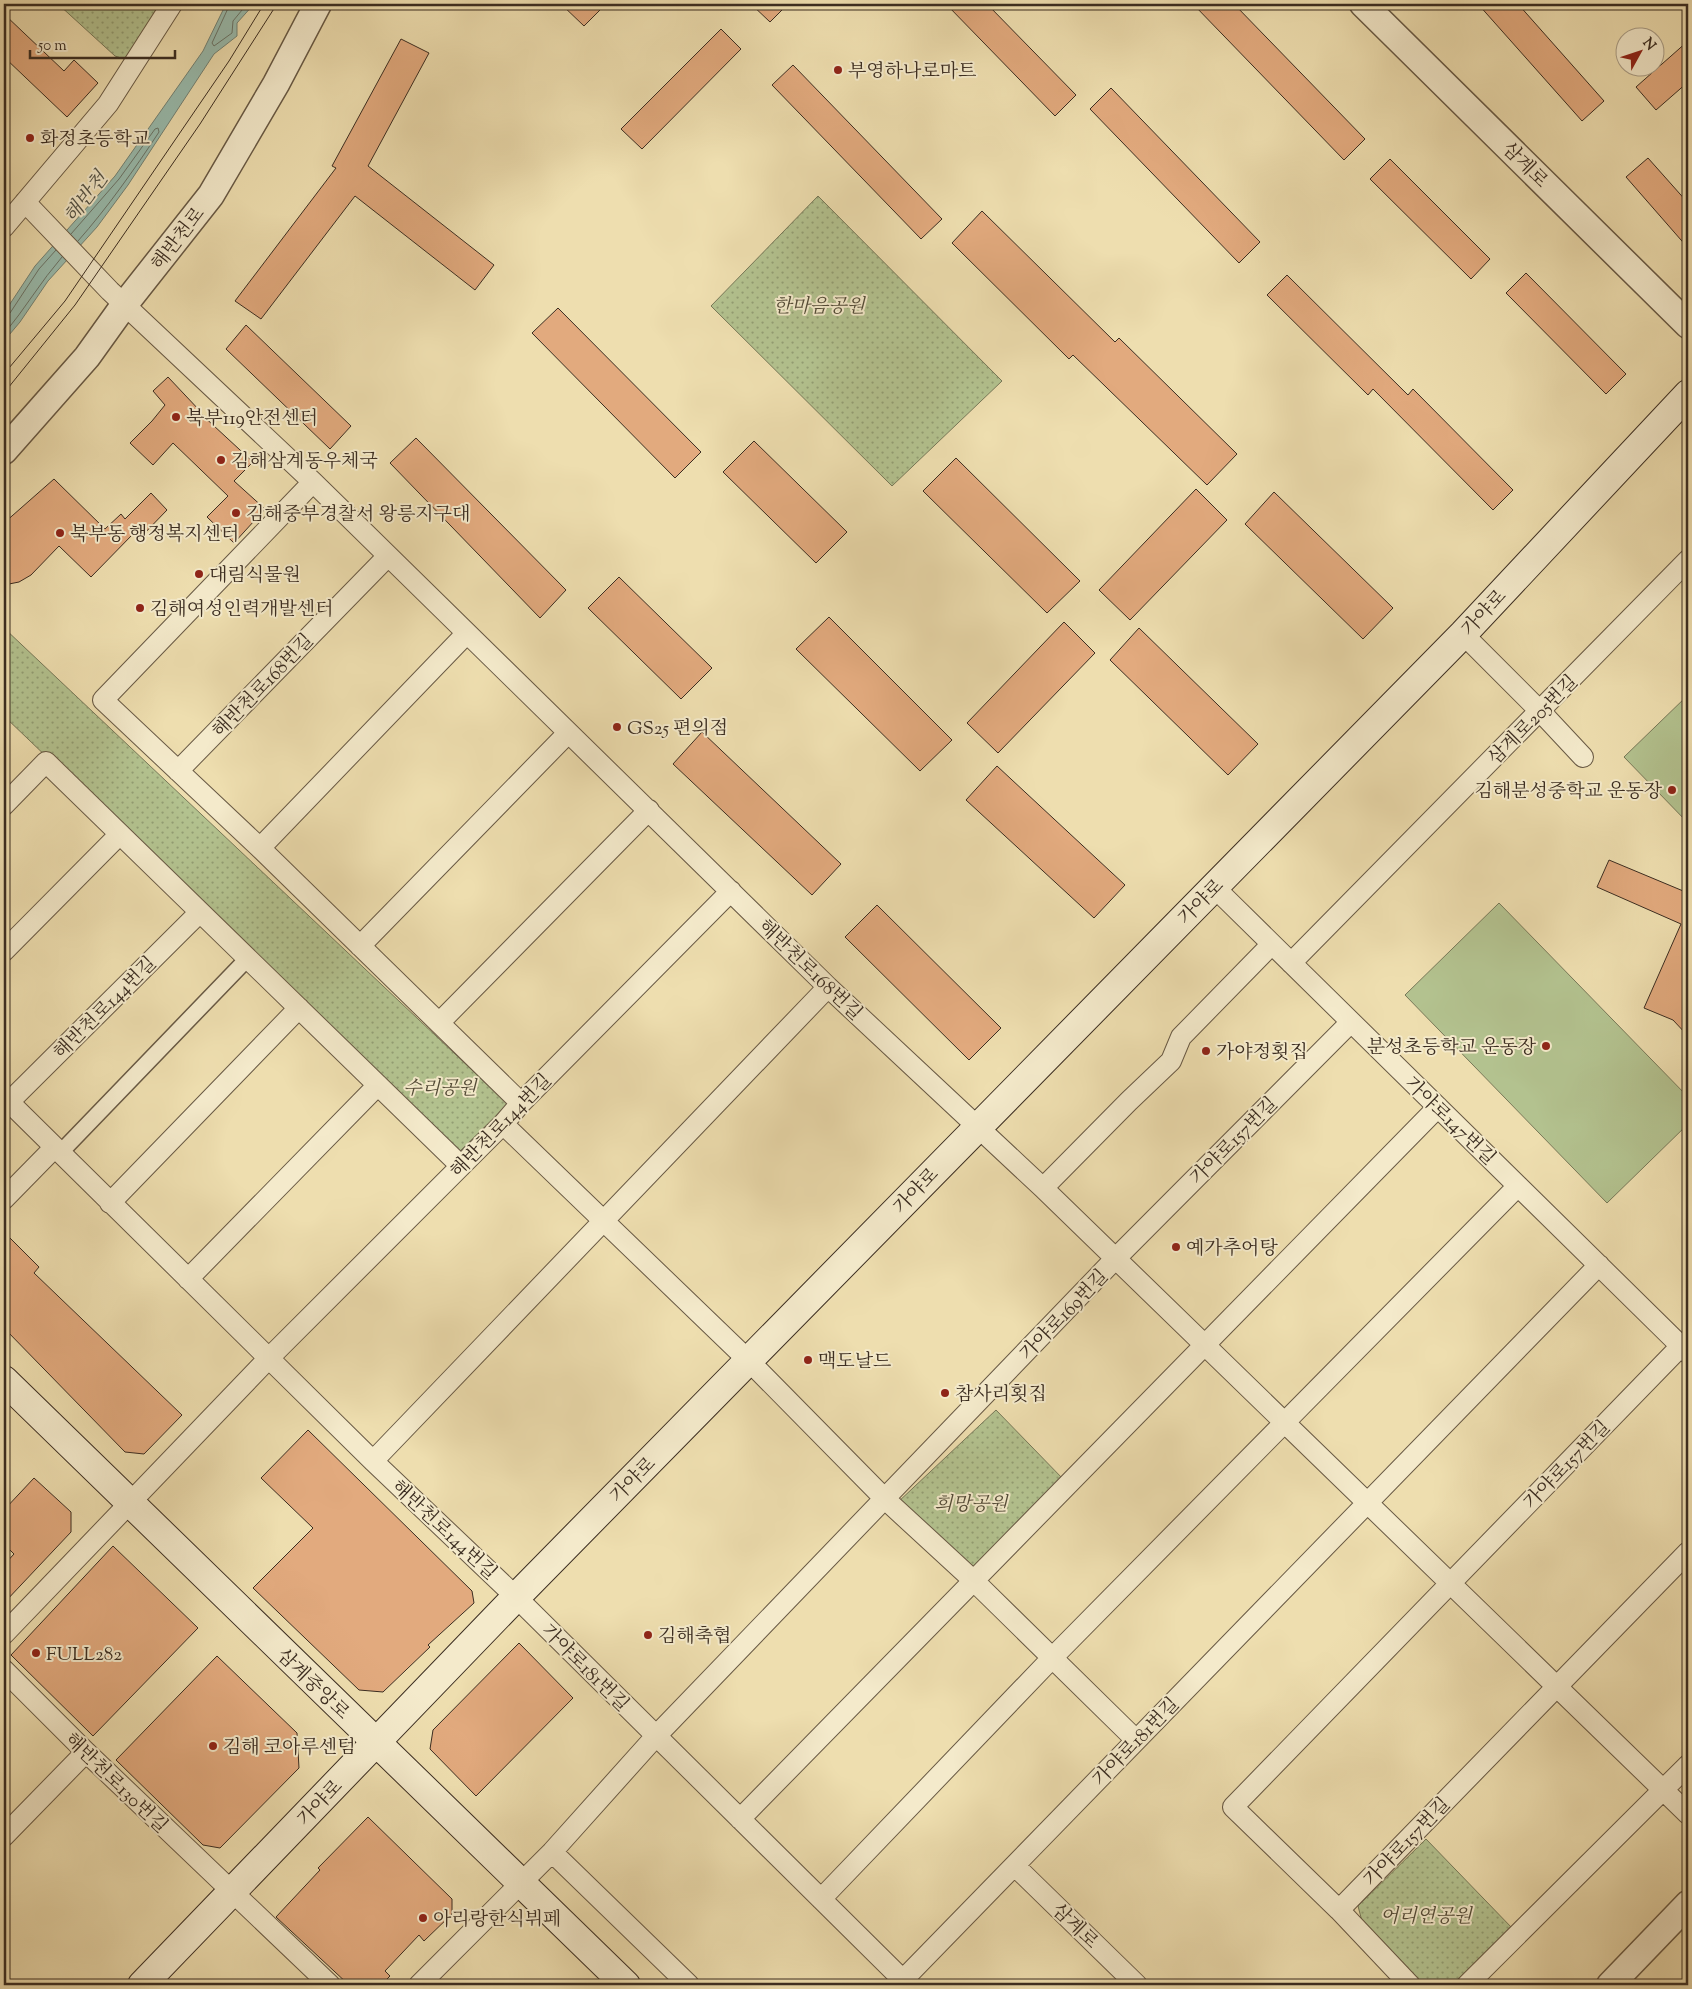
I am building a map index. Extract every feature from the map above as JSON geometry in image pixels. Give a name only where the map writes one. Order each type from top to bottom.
[{"type":"main road","name":"가야로","points":[[142,1985],[516,1597],[1463,634],[1688,394]]},
{"type":"main road","name":"삼계중앙로","points":[[4,1380],[129,1504],[626,1985]]},
{"type":"street","points":[[4,227],[108,104],[172,4]]},
{"type":"street","name":"해반천로","points":[[4,451],[87,357],[117,298],[211,195],[276,84],[318,4]]},
{"type":"street","name":"삼계로","points":[[1363,4],[1688,325]]},
{"type":"street","name":"해반천로168번길","points":[[25,202],[117,298],[313,482],[828,987],[978,1126]]},
{"type":"street","points":[[313,482],[103,700],[260,848],[521,1103]]},
{"type":"street","name":"해반천로168번길","points":[[178,771],[388,556]]},
{"type":"street","name":"삼계로205번길","points":[[1291,963],[1688,560]]},
{"type":"street","points":[[260,848],[467,633]]},
{"type":"street","points":[[1463,634],[1583,757]]},
{"type":"street","points":[[360,946],[568,733]]},
{"type":"street","points":[[4,805],[46,762],[461,1166]]},
{"type":"street","points":[[439,1023],[648,810]]},
{"type":"street","points":[[4,951],[120,834]]},
{"type":"street","name":"가야로147번길","points":[[1214,887],[1685,1349]]},
{"type":"street","name":"해반천로144번길","points":[[268,1359],[503,1124],[521,1103],[730,891]]},
{"type":"street","name":"해반천로144번길","points":[[200,912],[6,1100],[268,1359],[516,1597]]},
{"type":"street","points":[[1042,1188],[1171,1061],[1181,1037],[1272,944]]},
{"type":"street","points":[[4,1199],[57,1150],[248,958]]},
{"type":"street","points":[[373,1461],[828,987]]},
{"type":"street","points":[[110,1203],[299,1008]]},
{"type":"street","name":"가야로157번길","points":[[1115,1259],[1351,1022]]},
{"type":"street","points":[[188,1279],[378,1085]]},
{"type":"street","points":[[740,1820],[1438,1107]]},
{"type":"street","points":[[503,1124],[749,1361],[885,1499],[974,1581],[1136,1740]]},
{"type":"street","points":[[978,1126],[1688,1814]]},
{"type":"street","points":[[822,1899],[1053,1657],[1518,1186]]},
{"type":"street","name":"가야로169번길","points":[[885,1499],[1115,1259]]},
{"type":"street","points":[[1367,1502],[1599,1265]]},
{"type":"street","name":"가야로157번길","points":[[1685,1349],[1450,1582],[1233,1807],[1339,1910],[1688,1552]]},
{"type":"street","points":[[4,1634],[268,1359]]},
{"type":"street","points":[[419,1985],[552,1852],[656,1736],[885,1499]]},
{"type":"street","name":"가야로181번길","points":[[516,1597],[822,1899],[903,1984],[1367,1502]]},
{"type":"street","name":"해반천로130번길","points":[[4,1670],[86,1752],[330,1985]]},
{"type":"street","points":[[4,1836],[86,1752]]},
{"type":"street","points":[[1467,1985],[1688,1765]]},
{"type":"street","points":[[552,1852],[689,1985]]},
{"type":"street","name":"삼계로","points":[[1015,1866],[1138,1985]]},
{"type":"street","points":[[1610,1985],[1688,1904]]},
{"type":"street","points":[[1339,1910],[1410,1985]]},
{"type":"green space","points":[[58,4],[159,4],[127,60],[115,56]]},
{"type":"green space","name":"한마음공원","points":[[818,196],[1002,381],[892,486],[711,306]]},
{"type":"green space","name":"수리공원","points":[[4,628],[508,1104],[459,1152],[4,716]]},
{"type":"green space","name":"김해분성중학교 운동장","points":[[1688,695],[1688,823],[1624,757]]},
{"type":"green space","name":"분성초등학교 운동장","points":[[1499,903],[1688,1097],[1688,1124],[1607,1203],[1405,995]]},
{"type":"green space","name":"희망공원","points":[[996,1410],[1064,1480],[972,1574],[897,1503]]},
{"type":"green space","name":"어리연공원","points":[[1426,1839],[1513,1929],[1457,1985],[1418,1985],[1364,1929],[1358,1906]]},
{"type":"water","name":"해반천","points":[[226,4],[254,4],[237,23],[237,36],[214,54],[128,185],[97,227],[48,281],[20,322],[4,341],[4,313],[35,266],[115,176],[203,51]]},
{"type":"building","points":[[561,4],[606,4],[584,26]]},
{"type":"building","points":[[751,4],[788,4],[770,22]]},
{"type":"building","points":[[946,4],[987,4],[1076,95],[1055,116]]},
{"type":"building","points":[[1193,4],[1234,4],[1365,139],[1344,160]]},
{"type":"building","points":[[1478,4],[1518,4],[1604,101],[1582,121]]},
{"type":"building","points":[[4,14],[64,71],[74,60],[98,83],[67,117],[4,57]]},
{"type":"building","points":[[721,29],[741,49],[642,149],[621,129]]},
{"type":"building","points":[[401,39],[429,53],[368,166],[494,265],[475,290],[355,196],[261,319],[235,301],[336,168],[332,166]]},
{"type":"building","points":[[1688,41],[1688,82],[1656,110],[1636,87],[1646,78],[1664,78],[1664,62]]},
{"type":"building","points":[[793,65],[942,219],[921,239],[772,85]]},
{"type":"building","points":[[1111,88],[1260,242],[1239,263],[1090,109]]},
{"type":"building","points":[[1648,158],[1688,203],[1688,248],[1626,177]]},
{"type":"building","points":[[1390,159],[1490,259],[1471,279],[1370,179]]},
{"type":"building","points":[[982,211],[1115,342],[1119,338],[1237,454],[1207,485],[1073,355],[1069,359],[952,243]]},
{"type":"building","points":[[1526,273],[1626,374],[1606,394],[1506,293]]},
{"type":"building","points":[[1287,275],[1408,395],[1413,389],[1513,490],[1493,510],[1373,389],[1368,395],[1267,295]]},
{"type":"building","points":[[558,308],[701,452],[675,478],[532,333]]},
{"type":"building","points":[[246,325],[351,426],[330,449],[226,349]]},
{"type":"building","points":[[168,377],[200,413],[253,462],[234,481],[265,509],[234,543],[207,517],[228,496],[173,443],[153,465],[130,443],[165,405],[153,391]]},
{"type":"building","points":[[416,438],[566,590],[540,618],[390,463]]},
{"type":"building","points":[[754,441],[847,532],[816,563],[723,472]]},
{"type":"building","points":[[956,458],[1080,581],[1047,613],[923,491]]},
{"type":"building","name":"북부동 행정복지센터","points":[[54,479],[105,529],[121,514],[125,519],[151,493],[167,510],[139,539],[134,533],[91,577],[59,546],[31,575],[19,582],[4,585],[4,523]]},
{"type":"building","points":[[1196,489],[1227,520],[1130,620],[1099,590]]},
{"type":"building","points":[[1274,492],[1393,608],[1363,639],[1245,524]]},
{"type":"building","points":[[619,577],[712,668],[681,699],[588,608]]},
{"type":"building","points":[[829,617],[952,740],[920,771],[796,649]]},
{"type":"building","points":[[1064,622],[1095,653],[998,753],[967,723]]},
{"type":"building","points":[[1139,628],[1258,744],[1228,775],[1110,660]]},
{"type":"building","points":[[702,732],[841,864],[812,895],[673,764]]},
{"type":"building","points":[[997,766],[1125,885],[1094,918],[966,800]]},
{"type":"building","points":[[1609,860],[1688,893],[1688,1036],[1673,1020],[1644,1008],[1681,924],[1597,887]]},
{"type":"building","points":[[877,905],[1001,1028],[969,1060],[845,937]]},
{"type":"building","points":[[4,1232],[39,1267],[34,1273],[182,1415],[144,1454],[125,1452],[4,1328]]},
{"type":"building","points":[[308,1430],[472,1591],[474,1603],[428,1645],[430,1647],[383,1692],[359,1690],[253,1588],[313,1528],[261,1478]]},
{"type":"building","points":[[34,1478],[71,1512],[71,1532],[4,1603],[4,1565],[14,1554],[4,1544],[4,1510]]},
{"type":"building","points":[[113,1546],[198,1628],[93,1736],[11,1655]]},
{"type":"building","points":[[519,1643],[573,1698],[476,1796],[430,1749],[433,1730]]},
{"type":"building","name":"김해 코아루센텀","points":[[217,1656],[297,1733],[299,1768],[220,1848],[203,1845],[116,1760]]},
{"type":"building","points":[[368,1817],[452,1899],[452,1914],[424,1941],[419,1935],[385,1971],[390,1976],[381,1985],[349,1985],[276,1917],[320,1870],[318,1868]]},
{"type":"tram line","points":[[4,374],[65,301],[229,61],[264,4]]},
{"type":"tram line","points":[[4,393],[75,305],[200,124],[277,4]]},
{"type":"place","name":"부영하나로마트","points":[[838,70]]},
{"type":"place","name":"화정초등학교","points":[[30,138]]},
{"type":"place","name":"북부119안전센터","points":[[176,417]]},
{"type":"place","name":"김해삼계동우체국","points":[[221,460]]},
{"type":"place","name":"김해중부경찰서 왕릉지구대","points":[[236,513]]},
{"type":"place","name":"북부동 행정복지센터","points":[[60,533]]},
{"type":"place","name":"대림식물원","points":[[199,574]]},
{"type":"place","name":"김해여성인력개발센터","points":[[140,608]]},
{"type":"place","name":"GS25 편의점","points":[[617,727]]},
{"type":"place","name":"김해분성중학교 운동장","points":[[1672,790]]},
{"type":"place","name":"분성초등학교 운동장","points":[[1546,1046]]},
{"type":"place","name":"가야정횟집","points":[[1206,1051]]},
{"type":"place","name":"예가추어탕","points":[[1176,1247]]},
{"type":"place","name":"맥도날드","points":[[808,1360]]},
{"type":"place","name":"참사리횟집","points":[[945,1393]]},
{"type":"place","name":"김해축협","points":[[648,1635]]},
{"type":"place","name":"FULL282","points":[[36,1653]]},
{"type":"place","name":"김해 코아루센텀","points":[[213,1746]]},
{"type":"place","name":"아리랑한식뷔페","points":[[423,1918]]}]
